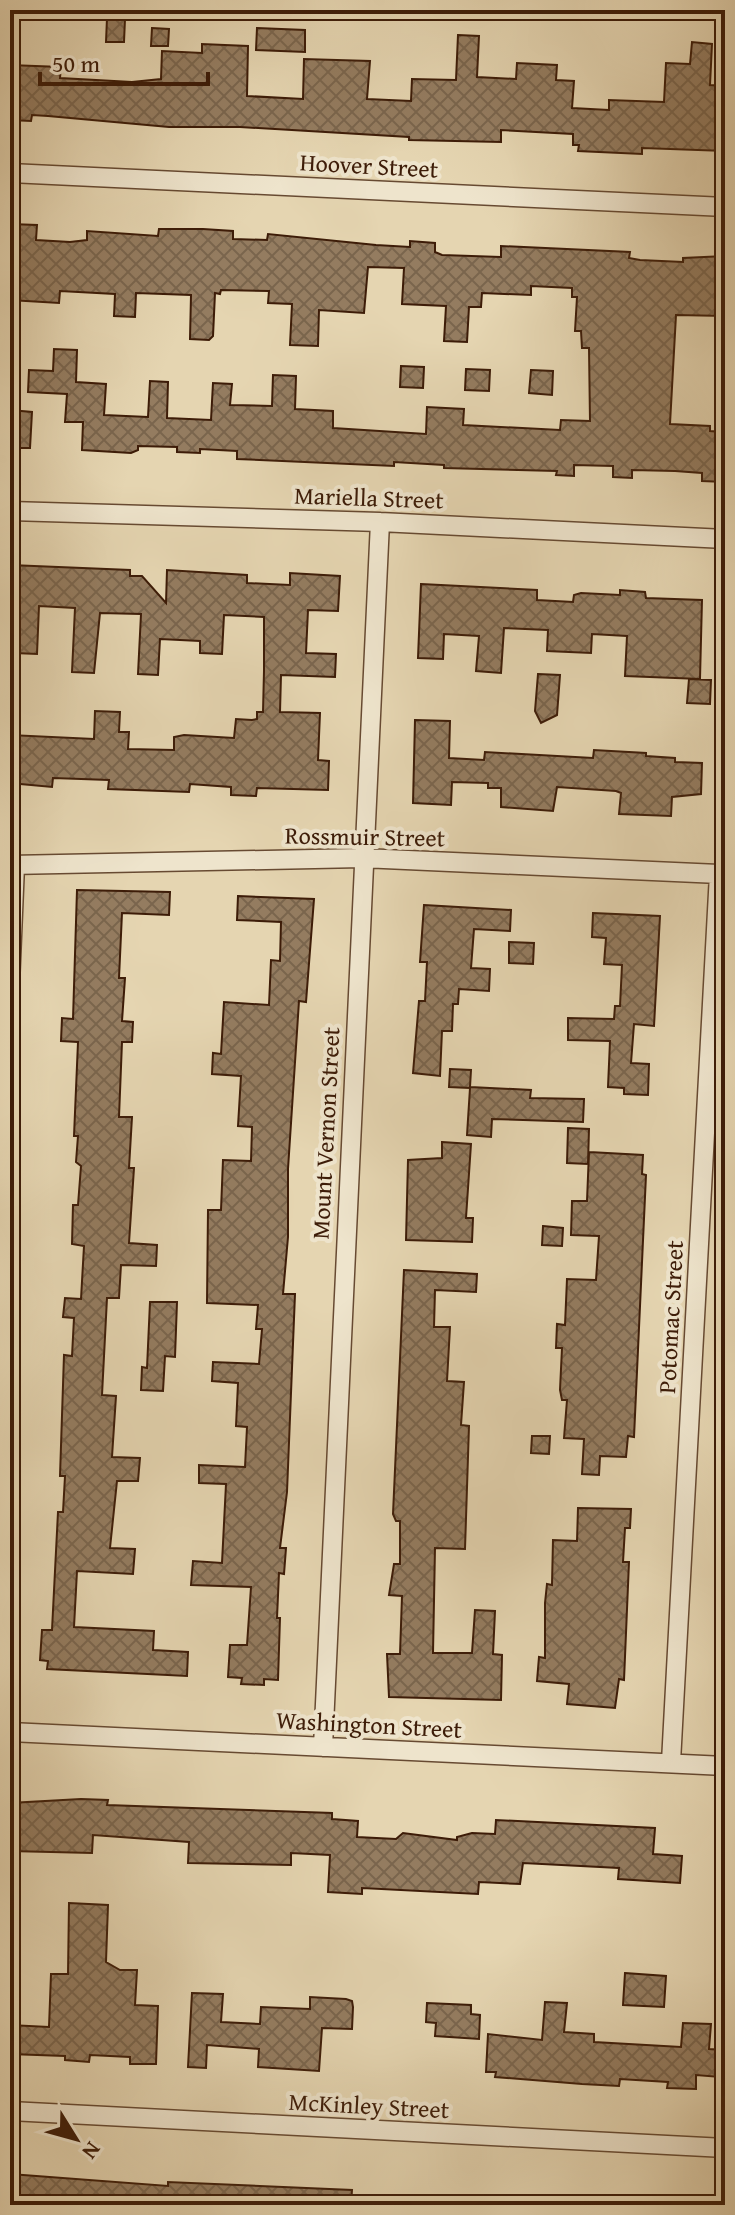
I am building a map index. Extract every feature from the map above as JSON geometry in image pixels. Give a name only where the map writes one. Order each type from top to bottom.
[{"type":"street","name":"Hoover Street","points":[[10,173],[725,207]]},
{"type":"street","name":"Mariella Street","points":[[10,511],[380,522],[725,539]]},
{"type":"street","name":"Mount Vernon Street","points":[[323,1747],[380,522]]},
{"type":"street","name":"Rossmuir Street","points":[[13,865],[362,858],[719,874]]},
{"type":"street","points":[[10,984],[13,865]]},
{"type":"street","name":"Potomac Street","points":[[671,1762],[719,874]]},
{"type":"street","name":"Washington Street","points":[[10,1732],[725,1766]]},
{"type":"street","name":"McKinley Street","points":[[10,2111],[725,2148]]},
{"type":"building","points":[[107,18],[125,19],[124,42],[106,42]]},
{"type":"building","points":[[152,28],[169,29],[168,46],[151,46]]},
{"type":"building","points":[[257,28],[305,30],[305,52],[256,50]]},
{"type":"building","points":[[458,35],[479,36],[477,77],[516,79],[517,63],[557,65],[556,80],[574,81],[572,108],[609,110],[609,100],[664,102],[666,63],[690,64],[692,42],[712,44],[710,85],[725,86],[725,151],[642,148],[642,154],[578,151],[579,145],[573,145],[573,134],[501,130],[501,142],[409,140],[409,137],[240,127],[169,127],[32,115],[31,121],[10,120],[10,65],[61,67],[60,78],[132,82],[161,79],[162,51],[202,53],[202,44],[248,46],[247,96],[303,99],[304,59],[370,61],[367,99],[411,101],[412,79],[456,80]]},
{"type":"building","points":[[10,224],[37,225],[36,240],[70,242],[87,240],[87,231],[158,236],[159,229],[203,229],[233,231],[233,239],[267,240],[268,234],[410,247],[410,241],[435,243],[435,252],[442,255],[501,257],[501,246],[630,252],[629,258],[683,262],[683,258],[725,256],[725,316],[676,315],[670,424],[710,426],[710,431],[722,432],[725,482],[702,481],[702,473],[675,471],[632,470],[632,478],[613,477],[613,466],[574,465],[574,476],[556,475],[557,471],[444,468],[444,465],[394,462],[394,466],[237,459],[237,451],[200,449],[200,453],[177,452],[177,447],[138,446],[138,450],[131,453],[82,450],[83,422],[65,422],[67,394],[28,392],[29,370],[53,371],[54,349],[77,350],[76,382],[106,384],[104,415],[148,417],[150,381],[168,382],[167,418],[211,420],[213,383],[232,384],[230,405],[272,406],[273,375],[296,376],[295,409],[333,411],[333,428],[426,434],[427,407],[464,409],[463,425],[560,430],[561,420],[590,421],[589,348],[582,348],[581,331],[575,331],[577,297],[572,297],[572,288],[531,286],[531,295],[482,293],[481,307],[469,307],[467,342],[444,341],[446,306],[402,304],[404,268],[368,267],[364,313],[319,310],[318,346],[290,345],[292,304],[268,303],[269,291],[221,290],[220,294],[215,293],[213,336],[209,340],[190,339],[191,295],[136,293],[135,317],[114,316],[115,294],[60,291],[59,303],[10,300]]},
{"type":"building","points":[[401,366],[424,367],[423,388],[400,387]]},
{"type":"building","points":[[466,369],[490,370],[489,391],[465,390]]},
{"type":"building","points":[[531,370],[553,371],[552,395],[529,393]]},
{"type":"building","points":[[10,410],[32,412],[30,448],[10,448]]},
{"type":"building","points":[[10,565],[130,570],[130,576],[142,576],[166,603],[167,570],[247,575],[247,583],[290,585],[290,573],[340,576],[338,611],[308,610],[306,653],[336,654],[335,677],[281,675],[280,712],[320,713],[318,760],[329,761],[328,790],[257,788],[256,796],[231,795],[231,787],[190,784],[189,792],[108,789],[109,780],[53,778],[52,787],[10,783],[10,735],[94,739],[95,711],[120,712],[119,732],[129,732],[128,749],[174,750],[174,737],[184,735],[234,738],[236,719],[257,719],[257,712],[263,712],[264,617],[224,615],[222,654],[200,653],[200,641],[160,639],[158,675],[138,674],[141,614],[100,613],[94,673],[72,672],[75,608],[39,606],[37,654],[15,653],[16,638],[10,637]]},
{"type":"building","points":[[421,584],[537,590],[537,600],[573,602],[574,595],[581,593],[620,595],[620,590],[645,592],[646,598],[702,600],[700,679],[625,676],[627,636],[592,634],[591,653],[547,651],[548,630],[504,628],[501,673],[476,671],[479,636],[444,634],[443,659],[418,658]]},
{"type":"building","points":[[538,674],[560,675],[557,715],[541,723],[535,711]]},
{"type":"building","points":[[689,679],[711,680],[710,704],[687,703]]},
{"type":"building","points":[[415,720],[450,721],[449,758],[484,760],[485,752],[593,758],[594,750],[646,753],[646,756],[675,758],[675,762],[702,763],[701,794],[672,797],[671,816],[619,814],[621,793],[557,787],[553,811],[501,807],[501,788],[488,788],[488,783],[452,782],[451,805],[413,803]]},
{"type":"building","points":[[77,890],[170,892],[169,915],[122,913],[119,978],[125,978],[122,1021],[133,1022],[132,1042],[122,1042],[119,1117],[132,1117],[129,1168],[134,1168],[129,1243],[157,1245],[156,1266],[121,1265],[119,1298],[107,1298],[102,1395],[116,1396],[112,1457],[140,1458],[138,1481],[117,1481],[110,1548],[135,1549],[133,1574],[77,1571],[74,1627],[154,1631],[153,1650],[188,1652],[187,1676],[47,1669],[48,1661],[40,1660],[42,1630],[52,1630],[58,1512],[63,1512],[65,1476],[60,1476],[64,1355],[72,1356],[74,1318],[63,1317],[65,1298],[81,1299],[84,1246],[72,1244],[73,1205],[78,1205],[81,1166],[76,1162],[78,1136],[74,1136],[78,1042],[61,1041],[62,1018],[73,1019]]},
{"type":"building","points":[[238,896],[314,899],[306,1002],[299,1001],[288,1169],[288,1237],[283,1294],[295,1294],[287,1492],[280,1548],[286,1548],[284,1574],[279,1573],[278,1680],[264,1679],[264,1685],[241,1684],[242,1678],[228,1677],[230,1645],[247,1645],[251,1587],[191,1585],[193,1561],[222,1563],[226,1484],[199,1483],[199,1465],[245,1467],[247,1427],[236,1426],[238,1383],[212,1381],[213,1362],[259,1364],[262,1329],[256,1329],[258,1305],[207,1303],[208,1210],[221,1210],[223,1160],[251,1161],[252,1127],[238,1126],[241,1076],[212,1074],[213,1053],[221,1054],[224,1002],[269,1005],[271,960],[280,961],[281,922],[237,920]]},
{"type":"building","points":[[424,905],[511,910],[510,931],[474,929],[471,968],[490,969],[489,991],[459,989],[458,1004],[453,1004],[452,1031],[442,1031],[440,1076],[413,1073],[419,1001],[425,1001],[427,962],[420,962]]},
{"type":"building","points":[[593,913],[660,916],[654,1026],[634,1024],[631,1063],[649,1064],[648,1095],[624,1094],[624,1088],[608,1087],[610,1041],[568,1040],[568,1018],[614,1019],[615,1006],[620,1006],[622,965],[604,964],[606,938],[592,937]]},
{"type":"building","points":[[509,942],[534,943],[533,964],[509,963]]},
{"type":"building","points":[[450,1069],[471,1070],[470,1087],[531,1090],[530,1098],[584,1099],[583,1122],[492,1119],[491,1137],[467,1135],[470,1088],[449,1087]]},
{"type":"building","points":[[568,1128],[589,1129],[588,1164],[567,1163]]},
{"type":"building","points":[[442,1142],[471,1144],[466,1218],[473,1218],[472,1242],[406,1240],[408,1160],[442,1158]]},
{"type":"building","points":[[589,1152],[643,1155],[642,1174],[646,1175],[634,1437],[628,1436],[626,1457],[600,1456],[599,1475],[582,1474],[584,1439],[564,1438],[567,1400],[562,1400],[560,1390],[562,1348],[556,1348],[557,1324],[565,1325],[567,1279],[596,1280],[599,1236],[571,1235],[572,1201],[587,1201]]},
{"type":"building","points":[[543,1226],[563,1228],[562,1246],[542,1245]]},
{"type":"building","points":[[404,1270],[477,1274],[476,1292],[435,1290],[434,1327],[450,1327],[447,1381],[464,1382],[461,1425],[469,1426],[465,1549],[435,1548],[433,1653],[472,1653],[475,1610],[495,1611],[493,1654],[502,1655],[501,1700],[389,1697],[387,1654],[400,1654],[402,1596],[389,1595],[394,1564],[400,1564],[400,1521],[396,1521],[393,1514]]},
{"type":"building","points":[[150,1302],[177,1302],[175,1357],[165,1356],[163,1391],[141,1390],[142,1367],[147,1368]]},
{"type":"building","points":[[532,1436],[550,1436],[549,1454],[531,1453]]},
{"type":"building","points":[[578,1508],[631,1509],[630,1528],[625,1528],[623,1562],[629,1562],[624,1680],[619,1679],[615,1708],[567,1704],[569,1684],[537,1681],[539,1657],[545,1658],[545,1603],[547,1584],[552,1585],[553,1540],[577,1541]]},
{"type":"building","points":[[108,1800],[107,1805],[332,1813],[332,1819],[358,1821],[357,1837],[396,1839],[403,1833],[457,1840],[457,1837],[472,1833],[495,1834],[496,1820],[655,1828],[653,1854],[682,1856],[680,1883],[618,1879],[619,1868],[523,1863],[520,1884],[479,1882],[478,1894],[362,1888],[362,1894],[328,1892],[330,1855],[291,1853],[291,1865],[188,1863],[189,1842],[93,1835],[92,1853],[10,1851],[10,1803]]},
{"type":"building","points":[[69,1903],[108,1905],[106,1962],[120,1970],[137,1970],[135,2005],[158,2006],[156,2064],[130,2064],[130,2057],[90,2055],[89,2062],[65,2060],[65,2056],[10,2054],[10,2025],[49,2027],[51,1974],[68,1974]]},
{"type":"building","points":[[625,1973],[666,1976],[664,2007],[623,2005]]},
{"type":"building","points":[[192,1993],[223,1994],[221,2022],[260,2024],[261,2007],[310,2009],[310,1997],[346,1999],[352,2001],[352,2029],[322,2028],[319,2071],[258,2067],[259,2049],[207,2045],[206,2068],[188,2067]]},
{"type":"building","points":[[545,2002],[567,2003],[564,2032],[594,2034],[594,2042],[681,2047],[683,2023],[711,2024],[709,2049],[723,2050],[720,2077],[696,2075],[696,2089],[667,2088],[668,2082],[620,2079],[619,2086],[582,2084],[495,2077],[496,2072],[486,2072],[488,2034],[542,2040]]},
{"type":"building","points":[[427,2003],[471,2005],[471,2014],[480,2015],[479,2039],[435,2036],[436,2023],[426,2022]]},
{"type":"building","points":[[10,2174],[168,2186],[168,2182],[352,2190],[351,2205],[10,2205]]}]
